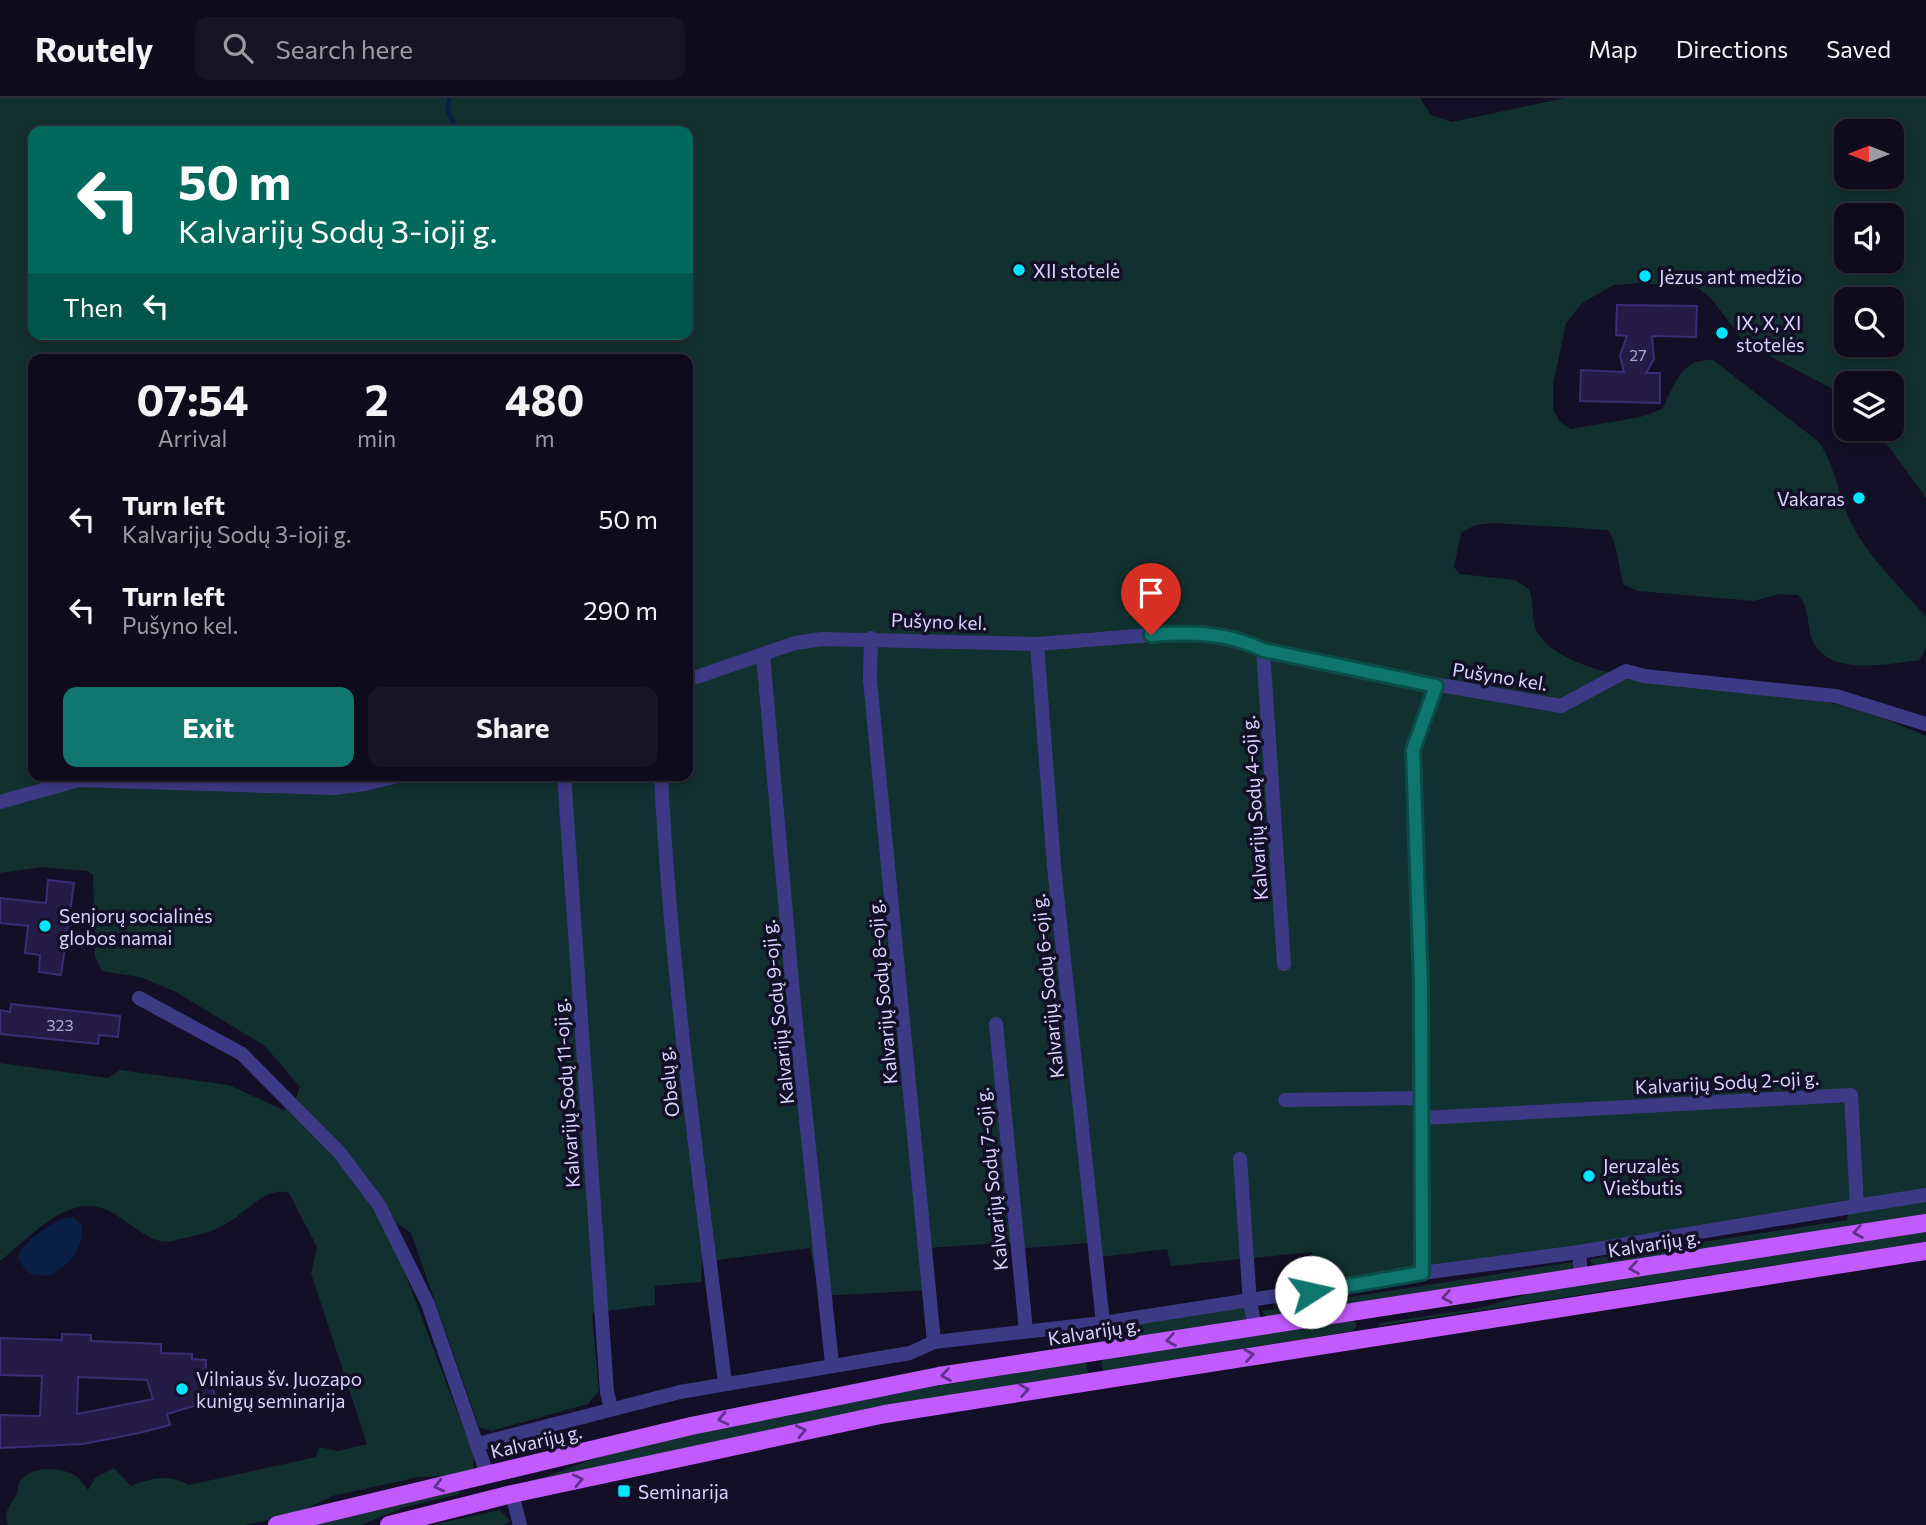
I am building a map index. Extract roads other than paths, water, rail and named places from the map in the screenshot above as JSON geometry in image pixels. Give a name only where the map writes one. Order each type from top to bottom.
[{"type":"main road","name":"Kalvarijų g.","points":[[277,1525],[754,1412],[939,1376],[1926,1223]]},
{"type":"main road","points":[[389,1525],[512,1494],[885,1414],[1926,1251]]},
{"type":"main road","points":[[1359,1311],[1363,1338]]},
{"type":"main road","points":[[496,1472],[512,1494]]},
{"type":"street","name":"Pušyno kel.","points":[[693,678],[813,640],[871,638],[1037,644],[1176,633],[1241,639],[1263,650],[1436,686],[1478,690],[1561,706],[1626,671],[1644,676],[1836,696],[1926,724]]},
{"type":"street","name":"Kalvarijų Sodų 8-oji g.","points":[[871,638],[870,680],[934,1342]]},
{"type":"street","name":"Kalvarijų Sodų 6-oji g.","points":[[1037,644],[1048,800],[1103,1323]]},
{"type":"street","name":"Kalvarijų Sodų 4-oji g.","points":[[1263,650],[1284,964]]},
{"type":"street","name":"Kalvarijų Sodų 9-oji g.","points":[[763,655],[794,1001],[832,1364]]},
{"type":"street","points":[[1422,1273],[1423,1098],[1413,750],[1436,686]]},
{"type":"street","points":[[0,802],[75,781]]},
{"type":"street","points":[[111,781],[334,788],[377,781]]},
{"type":"street","name":"Kalvarijų Sodų 11-oji g.","points":[[564,781],[607,1392],[611,1408]]},
{"type":"street","name":"Obelų g.","points":[[661,781],[665,862],[683,1042],[725,1383]]},
{"type":"street","points":[[139,998],[242,1054],[339,1152],[379,1205],[428,1304],[478,1444],[496,1472]]},
{"type":"street","name":"Kalvarijų Sodų 7-oji g.","points":[[996,1024],[1026,1331]]},
{"type":"street","name":"Kalvarijų Sodų 2-oji g.","points":[[1423,1118],[1851,1095],[1857,1206]]},
{"type":"street","points":[[1285,1100],[1423,1098]]},
{"type":"street","points":[[1240,1159],[1255,1327]]},
{"type":"street","points":[[478,1444],[611,1408],[725,1383],[910,1353],[934,1342],[1103,1323],[1251,1302],[1926,1195]]},
{"type":"street","points":[[1579,1252],[1581,1276]]},
{"type":"street","points":[[512,1494],[520,1525]]},
{"type":"water","points":[[73,1217],[82,1225],[82,1235],[66,1265],[47,1275],[26,1271],[18,1258],[26,1245],[49,1226]]},
{"type":"waterway","points":[[449,98],[448,111],[455,126]]},
{"type":"place","name":"XII stotelė","points":[[1019,270]]},
{"type":"place","name":"Jėzus ant medžio","points":[[1645,276]]},
{"type":"place","name":"IX, X, XI stotelės","points":[[1722,333]]},
{"type":"place","name":"Vakaras","points":[[1859,498]]},
{"type":"place","name":"Senjorų socialinės globos namai","points":[[45,926]]},
{"type":"place","name":"Jeruzalės Viešbutis","points":[[1589,1176]]},
{"type":"place","name":"Vilniaus šv. Juozapo kunigų seminarija","points":[[182,1389]]},
{"type":"place","name":"Seminarija","points":[[624,1491]]}]
